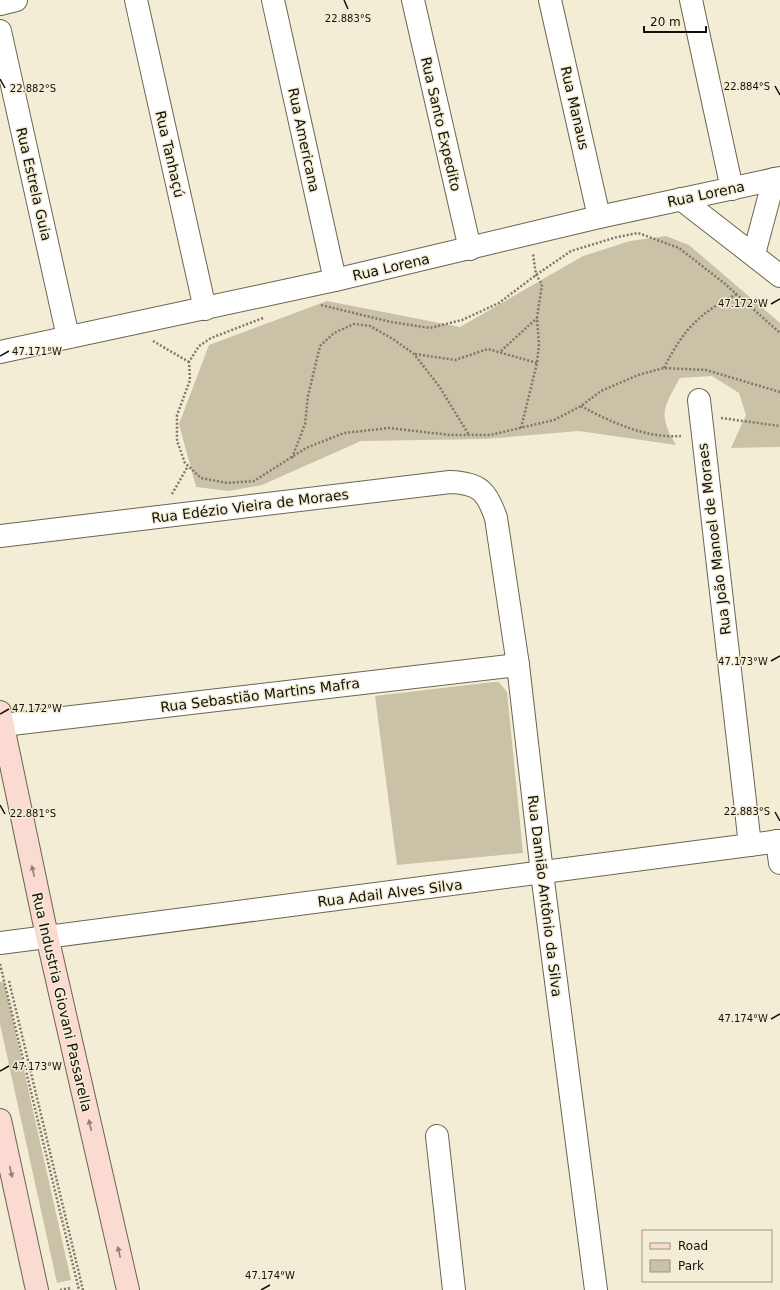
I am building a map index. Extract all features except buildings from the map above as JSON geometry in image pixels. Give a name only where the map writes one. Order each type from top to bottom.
[{"type":"street","points":[[0,4],[16,0]]},
{"type":"street","name":"Rua Tanhaçú","points":[[136,0],[205,309]]},
{"type":"street","name":"Rua Americana","points":[[272,0],[334,280]]},
{"type":"street","name":"Rua Santo Expedito","points":[[413,0],[470,249]]},
{"type":"street","name":"Rua Manaus","points":[[550,0],[599,217]]},
{"type":"street","points":[[691,0],[732,189]]},
{"type":"street","name":"Rua Estrela Guia","points":[[0,31],[68,337]]},
{"type":"street","points":[[754,254],[777,178]]},
{"type":"street","name":"Rua Lorena","points":[[0,352],[205,309],[470,249],[599,217],[777,178]]},
{"type":"street","points":[[681,199],[754,254],[780,276]]},
{"type":"street","name":"Rua João Manoel de Moraes","points":[[700,416],[750,845]]},
{"type":"street","name":"Rua Edézio Vieira de Moraes","points":[[0,536],[450,482],[467,482],[480,488],[491,502]]},
{"type":"street","name":"Rua Damião Antônio da Silva","points":[[491,502],[496,518],[518,665],[542,874],[596,1290]]},
{"type":"street","name":"Rua Sebastião Martins Mafra","points":[[2,719],[518,665]]},
{"type":"street","name":"Rua Industria Giovani Passarella","points":[[2,719],[46,936],[128,1290]]},
{"type":"street","points":[[779,841],[780,863]]},
{"type":"street","name":"Rua Adail Alves Silva","points":[[0,943],[542,874],[779,841]]},
{"type":"street","points":[[0,1120],[37,1290]]},
{"type":"street","points":[[437,1136],[454,1290]]},
{"type":"path","points":[[316,304],[391,322],[430,328],[462,320],[499,303],[536,274],[571,251],[617,237],[638,233],[679,248],[737,294],[780,333]]},
{"type":"path","points":[[521,428],[537,363],[539,344],[537,318],[542,284],[536,274],[529,234]]},
{"type":"path","points":[[664,368],[684,332],[700,317],[720,303],[737,294]]},
{"type":"path","points":[[267,315],[260,321],[211,338],[200,346],[189,362],[190,380],[177,415],[177,441],[184,463],[201,478],[226,483],[254,481],[306,448],[344,433],[389,428],[450,435],[490,435],[521,428],[554,420],[581,406],[601,391],[638,375],[664,368],[706,370],[780,392]]},
{"type":"path","points":[[501,351],[537,318]]},
{"type":"path","points":[[147,321],[150,339],[189,362]]},
{"type":"path","points":[[292,458],[304,424],[308,396],[320,346],[334,333],[354,324],[370,326],[393,339],[414,354],[439,386],[469,435]]},
{"type":"path","points":[[414,354],[455,360],[488,349],[501,351],[537,363]]},
{"type":"path","points":[[581,406],[597,415],[646,432],[677,436],[700,416],[780,426]]},
{"type":"path","points":[[171,516],[169,497],[188,466]]},
{"type":"path","points":[[0,963],[79,1290]]},
{"type":"path","points":[[9,981],[84,1290]]},
{"type":"path","points":[[60,1290],[70,1288],[70,1290]]},
{"type":"green space","points":[[666,236],[689,245],[780,323],[780,447],[731,448],[746,415],[739,393],[712,376],[680,378],[670,397],[665,412],[665,419],[670,435],[676,445],[579,431],[486,439],[361,441],[262,485],[229,491],[196,487],[179,424],[209,345],[327,301],[460,327],[583,256],[630,241]]},
{"type":"green space","points":[[499,682],[507,692],[523,853],[397,865],[375,696]]},
{"type":"green space","points":[[4,981],[71,1280],[57,1283],[0,1024],[0,982]]}]
